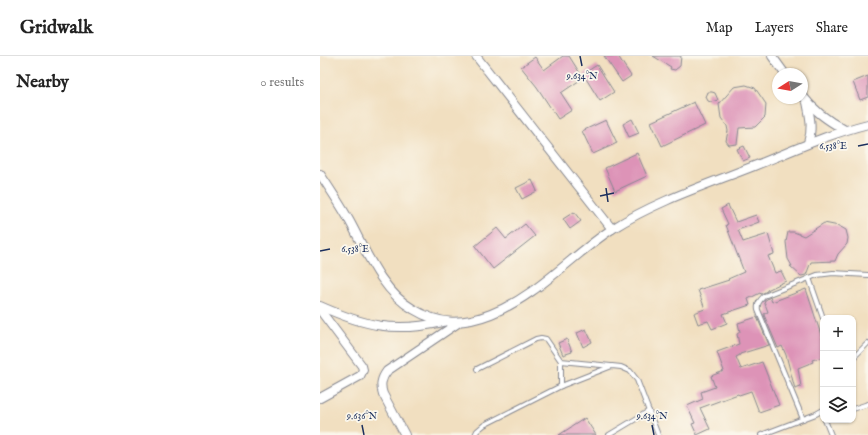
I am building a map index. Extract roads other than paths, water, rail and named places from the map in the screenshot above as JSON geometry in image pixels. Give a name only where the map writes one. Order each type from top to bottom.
[{"type":"street","points":[[476,56],[612,229]]},
{"type":"street","points":[[772,56],[781,68]]},
{"type":"street","points":[[808,102],[824,117],[845,130]]},
{"type":"street","points":[[806,104],[811,121],[808,143]]},
{"type":"street","points":[[320,174],[331,190],[381,277],[397,297],[411,309],[426,316],[446,321],[458,322],[490,314],[526,296],[612,229],[649,208],[684,192],[808,143],[845,130],[868,124]]},
{"type":"street","points":[[320,306],[346,318],[365,324],[384,327],[428,325],[446,321]]},
{"type":"street","points":[[320,310],[362,366],[363,370],[360,376],[320,398]]},
{"type":"street","points":[[405,435],[383,394],[381,388],[383,376],[387,371],[458,322]]},
{"type":"lane","points":[[803,419],[758,310],[760,300],[764,296],[817,275],[833,273],[868,275]]},
{"type":"lane","points":[[809,278],[822,315]]},
{"type":"lane","points":[[477,369],[536,339],[546,339],[561,361],[561,386]]},
{"type":"lane","points":[[856,355],[868,343]]},
{"type":"lane","points":[[561,361],[622,367],[630,371],[637,380],[658,435]]},
{"type":"lane","points":[[475,435],[484,425],[561,386],[612,366]]},
{"type":"lane","points":[[856,408],[868,404]]},
{"type":"lane","points":[[609,435],[649,411]]},
{"type":"lane","points":[[762,435],[820,413]]},
{"type":"lane","points":[[826,423],[831,435]]}]
